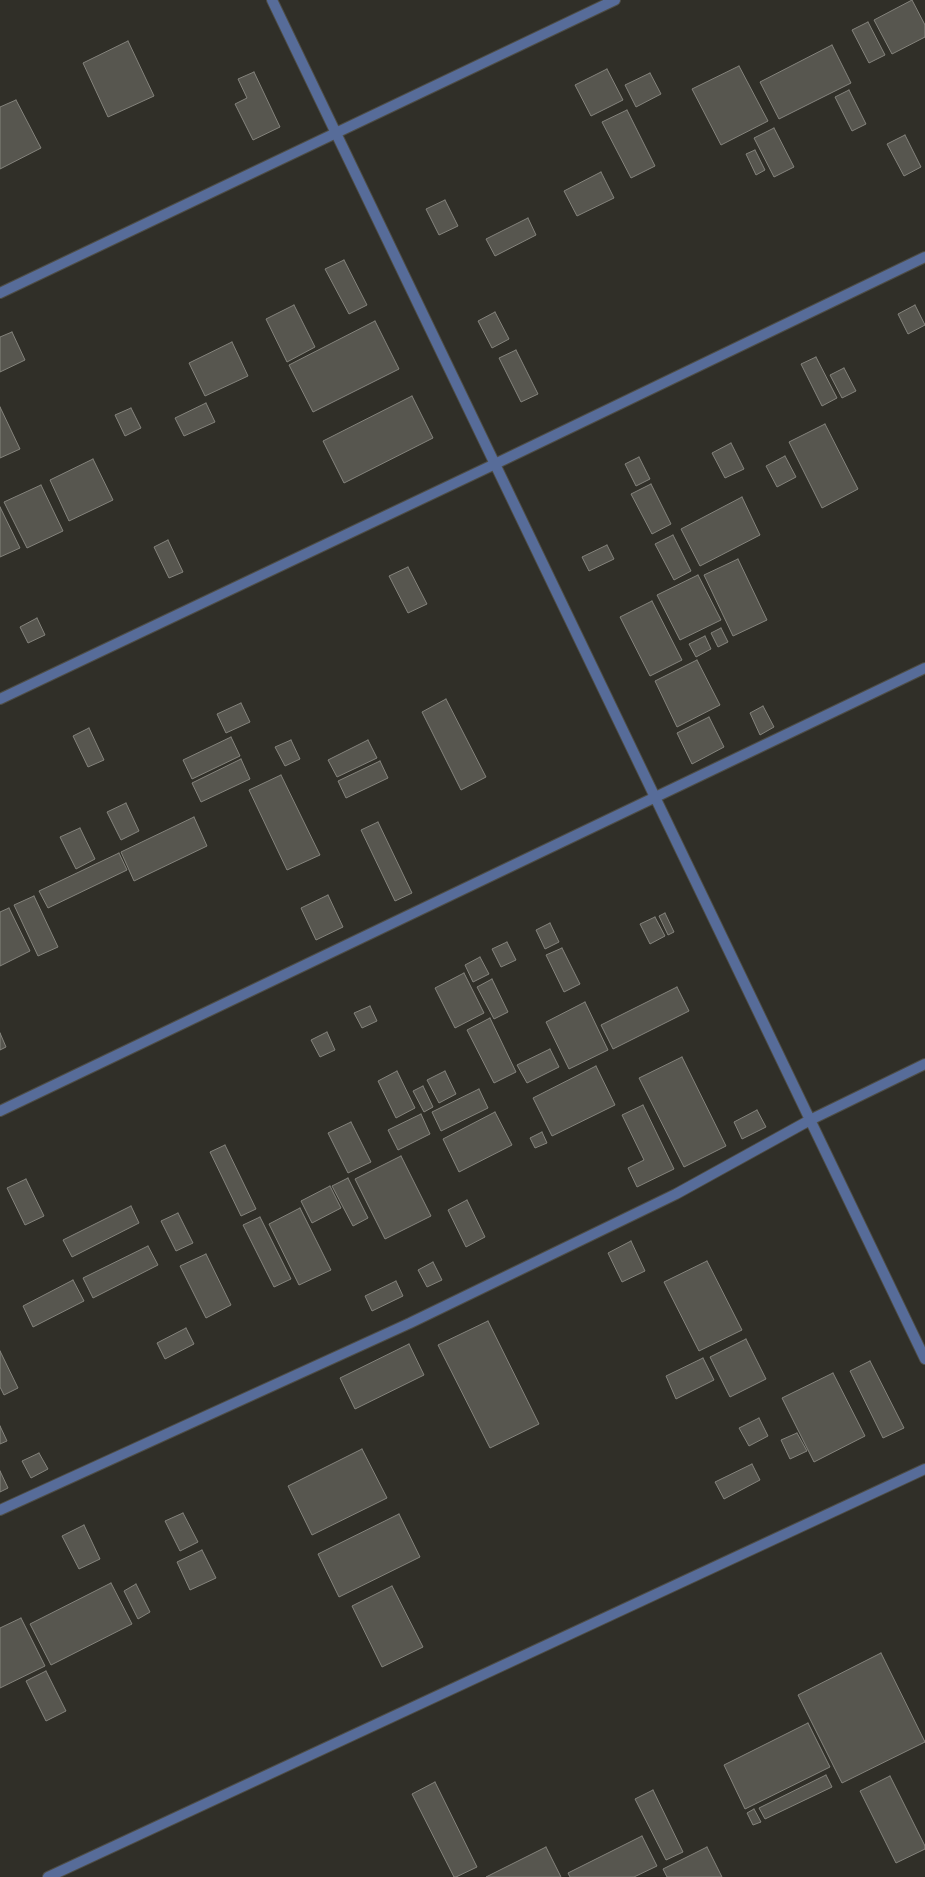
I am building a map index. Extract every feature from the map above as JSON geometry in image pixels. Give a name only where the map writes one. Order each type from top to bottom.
[{"type":"street","points":[[272,0],[925,1359]]},
{"type":"street","points":[[0,293],[615,0]]},
{"type":"street","points":[[0,699],[495,464],[925,257]]},
{"type":"street","points":[[0,1111],[925,668]]},
{"type":"street","points":[[0,1510],[417,1320],[676,1194],[810,1120],[925,1064]]},
{"type":"street","points":[[48,1877],[925,1469]]},
{"type":"building","points":[[912,0],[925,25],[925,37],[892,54],[874,20]]},
{"type":"building","points":[[868,22],[885,55],[869,63],[852,30]]},
{"type":"building","points":[[128,41],[154,96],[108,117],[83,63]]},
{"type":"building","points":[[832,45],[851,83],[779,119],[760,82]]},
{"type":"building","points":[[739,66],[768,121],[721,145],[692,89]]},
{"type":"building","points":[[607,69],[623,100],[591,116],[575,85]]},
{"type":"building","points":[[254,72],[280,127],[253,140],[235,104],[247,98],[238,79]]},
{"type":"building","points":[[650,73],[661,94],[636,107],[625,85]]},
{"type":"building","points":[[849,90],[866,124],[852,131],[835,97]]},
{"type":"building","points":[[16,100],[41,148],[0,169],[0,107]]},
{"type":"building","points":[[627,110],[655,166],[631,178],[602,122]]},
{"type":"building","points":[[774,128],[794,167],[774,177],[754,138]]},
{"type":"building","points":[[905,135],[921,167],[904,176],[887,144]]},
{"type":"building","points":[[755,150],[765,170],[756,175],[746,154]]},
{"type":"building","points":[[601,172],[614,198],[577,216],[564,191]]},
{"type":"building","points":[[445,200],[458,226],[439,235],[426,209]]},
{"type":"building","points":[[528,218],[536,235],[495,256],[486,239]]},
{"type":"building","points":[[344,260],[367,305],[349,314],[325,269]]},
{"type":"building","points":[[294,305],[315,347],[287,362],[266,319]]},
{"type":"building","points":[[915,305],[925,325],[908,334],[898,314]]},
{"type":"building","points":[[495,312],[509,339],[492,348],[478,321]]},
{"type":"building","points":[[375,321],[399,369],[313,412],[289,365]]},
{"type":"building","points":[[12,332],[25,360],[0,372],[0,337]]},
{"type":"building","points":[[232,342],[248,376],[205,396],[189,363]]},
{"type":"building","points":[[516,350],[538,394],[521,402],[499,358]]},
{"type":"building","points":[[816,357],[837,398],[822,406],[801,364]]},
{"type":"building","points":[[844,368],[856,391],[842,398],[830,375]]},
{"type":"building","points":[[412,396],[433,438],[344,483],[323,441]]},
{"type":"building","points":[[206,403],[215,422],[184,436],[175,418]]},
{"type":"building","points":[[0,407],[20,449],[0,458]]},
{"type":"building","points":[[131,408],[141,428],[125,436],[115,415]]},
{"type":"building","points":[[825,424],[858,489],[822,508],[789,442]]},
{"type":"building","points":[[731,443],[744,469],[725,478],[712,453]]},
{"type":"building","points":[[785,456],[796,477],[777,487],[766,466]]},
{"type":"building","points":[[639,457],[650,479],[636,486],[625,464]]},
{"type":"building","points":[[93,459],[113,500],[69,521],[50,480]]},
{"type":"building","points":[[651,484],[671,524],[652,534],[631,494]]},
{"type":"building","points":[[41,485],[63,531],[27,548],[4,502]]},
{"type":"building","points":[[742,497],[760,535],[700,566],[681,529]]},
{"type":"building","points":[[0,507],[20,548],[0,557]]},
{"type":"building","points":[[673,535],[691,571],[674,580],[655,544]]},
{"type":"building","points":[[168,540],[183,572],[169,578],[154,547]]},
{"type":"building","points":[[607,545],[614,559],[589,571],[582,557]]},
{"type":"building","points":[[738,559],[767,620],[733,636],[704,575]]},
{"type":"building","points":[[408,567],[427,604],[408,613],[389,576]]},
{"type":"building","points":[[698,575],[721,620],[680,640],[657,595]]},
{"type":"building","points":[[652,601],[682,660],[650,676],[620,617]]},
{"type":"building","points":[[37,618],[45,635],[28,643],[20,627]]},
{"type":"building","points":[[721,628],[728,642],[718,647],[711,633]]},
{"type":"building","points":[[705,636],[711,649],[696,657],[689,644]]},
{"type":"building","points":[[697,660],[720,705],[677,727],[655,681]]},
{"type":"building","points":[[446,699],[486,777],[461,790],[422,712]]},
{"type":"building","points":[[241,703],[250,722],[226,733],[217,714]]},
{"type":"building","points":[[763,706],[774,727],[760,735],[750,713]]},
{"type":"building","points":[[709,717],[724,747],[692,764],[677,733]]},
{"type":"building","points":[[89,728],[104,760],[88,767],[73,736]]},
{"type":"building","points":[[231,737],[240,756],[192,779],[183,760]]},
{"type":"building","points":[[291,740],[300,759],[285,766],[275,747]]},
{"type":"building","points":[[368,740],[377,758],[337,777],[328,760]]},
{"type":"building","points":[[241,759],[250,779],[201,802],[192,783]]},
{"type":"building","points":[[380,761],[388,778],[346,798],[338,781]]},
{"type":"building","points":[[281,775],[320,855],[287,870],[249,790]]},
{"type":"building","points":[[126,803],[139,831],[121,840],[107,812]]},
{"type":"building","points":[[194,817],[207,846],[134,881],[121,852]]},
{"type":"building","points":[[378,822],[412,893],[395,901],[361,830]]},
{"type":"building","points":[[80,828],[95,859],[76,869],[60,837]]},
{"type":"building","points":[[119,853],[127,870],[48,908],[39,891]]},
{"type":"building","points":[[328,895],[343,927],[316,940],[301,908]]},
{"type":"building","points":[[34,896],[58,947],[38,956],[14,905]]},
{"type":"building","points":[[9,908],[30,951],[0,966],[0,912]]},
{"type":"building","points":[[665,913],[674,932],[668,935],[659,916]]},
{"type":"building","points":[[655,917],[665,936],[650,944],[640,924]]},
{"type":"building","points":[[550,923],[559,942],[545,949],[536,930]]},
{"type":"building","points":[[507,942],[516,960],[501,967],[492,949]]},
{"type":"building","points":[[562,948],[580,984],[564,992],[546,955]]},
{"type":"building","points":[[480,957],[489,974],[473,982],[465,965]]},
{"type":"building","points":[[464,973],[484,1013],[455,1028],[435,988]]},
{"type":"building","points":[[492,979],[508,1012],[494,1019],[477,987]]},
{"type":"building","points":[[677,987],[689,1011],[613,1049],[601,1025]]},
{"type":"building","points":[[585,1002],[608,1050],[569,1069],[546,1022]]},
{"type":"building","points":[[370,1006],[377,1021],[362,1028],[354,1013]]},
{"type":"building","points":[[490,1018],[516,1072],[494,1083],[467,1030]]},
{"type":"building","points":[[327,1032],[335,1050],[320,1057],[311,1040]]},
{"type":"building","points":[[0,1033],[6,1047],[0,1050]]},
{"type":"building","points":[[550,1049],[559,1067],[527,1083],[517,1065]]},
{"type":"building","points":[[682,1057],[726,1146],[684,1167],[639,1078]]},
{"type":"building","points":[[596,1066],[615,1105],[552,1136],[533,1098]]},
{"type":"building","points":[[397,1071],[415,1108],[396,1118],[378,1081]]},
{"type":"building","points":[[445,1071],[456,1094],[439,1103],[427,1080]]},
{"type":"building","points":[[423,1086],[433,1107],[424,1112],[413,1091]]},
{"type":"building","points":[[479,1089],[488,1108],[441,1131],[432,1112]]},
{"type":"building","points":[[643,1105],[674,1169],[637,1187],[628,1168],[644,1160],[622,1115]]},
{"type":"building","points":[[757,1110],[766,1127],[742,1139],[734,1122]]},
{"type":"building","points":[[495,1112],[512,1145],[459,1172],[443,1139]]},
{"type":"building","points":[[421,1114],[430,1134],[398,1150],[388,1130]]},
{"type":"building","points":[[351,1122],[371,1162],[348,1173],[328,1133]]},
{"type":"building","points":[[542,1132],[547,1143],[535,1148],[530,1138]]},
{"type":"building","points":[[225,1145],[256,1209],[241,1216],[210,1152]]},
{"type":"building","points":[[401,1156],[431,1216],[385,1239],[355,1179]]},
{"type":"building","points":[[348,1178],[368,1218],[353,1226],[332,1186]]},
{"type":"building","points":[[26,1179],[44,1216],[25,1225],[7,1188]]},
{"type":"building","points":[[330,1186],[341,1208],[312,1223],[301,1201]]},
{"type":"building","points":[[467,1200],[485,1237],[466,1247],[448,1210]]},
{"type":"building","points":[[131,1206],[139,1223],[72,1257],[63,1240]]},
{"type":"building","points":[[300,1208],[331,1270],[299,1285],[269,1224]]},
{"type":"building","points":[[178,1213],[193,1243],[176,1251],[161,1221]]},
{"type":"building","points":[[260,1217],[291,1279],[274,1287],[243,1225]]},
{"type":"building","points":[[631,1241],[645,1271],[622,1282],[608,1253]]},
{"type":"building","points":[[148,1246],[158,1265],[93,1298],[83,1278]]},
{"type":"building","points":[[206,1254],[231,1305],[206,1318],[180,1266]]},
{"type":"building","points":[[707,1261],[742,1330],[699,1351],[664,1282]]},
{"type":"building","points":[[433,1262],[442,1280],[427,1287],[418,1270]]},
{"type":"building","points":[[73,1280],[84,1301],[33,1327],[23,1306]]},
{"type":"building","points":[[396,1281],[403,1296],[372,1311],[365,1296]]},
{"type":"building","points":[[488,1321],[539,1424],[490,1448],[438,1345]]},
{"type":"building","points":[[186,1328],[194,1344],[165,1359],[157,1343]]},
{"type":"building","points":[[746,1339],[766,1379],[730,1397],[710,1357]]},
{"type":"building","points":[[409,1344],[424,1375],[355,1409],[340,1378]]},
{"type":"building","points":[[0,1351],[18,1388],[4,1395],[0,1387]]},
{"type":"building","points":[[703,1358],[714,1380],[676,1399],[666,1376]]},
{"type":"building","points":[[870,1361],[904,1428],[883,1438],[850,1371]]},
{"type":"building","points":[[833,1373],[865,1436],[814,1462],[782,1398]]},
{"type":"building","points":[[759,1418],[768,1436],[749,1446],[739,1428]]},
{"type":"building","points":[[0,1426],[7,1441],[0,1444]]},
{"type":"building","points":[[797,1433],[807,1451],[790,1459],[781,1440]]},
{"type":"building","points":[[362,1449],[387,1498],[312,1535],[288,1486]]},
{"type":"building","points":[[39,1453],[48,1469],[31,1478],[22,1461]]},
{"type":"building","points":[[752,1464],[760,1480],[724,1499],[715,1482]]},
{"type":"building","points":[[0,1471],[8,1488],[0,1492]]},
{"type":"building","points":[[183,1513],[198,1542],[180,1551],[165,1521]]},
{"type":"building","points":[[399,1514],[420,1557],[339,1597],[318,1554]]},
{"type":"building","points":[[84,1525],[100,1559],[79,1569],[62,1536]]},
{"type":"building","points":[[202,1550],[216,1578],[190,1590],[177,1562]]},
{"type":"building","points":[[111,1583],[132,1624],[51,1665],[30,1624]]},
{"type":"building","points":[[136,1584],[150,1612],[138,1619],[124,1591]]},
{"type":"building","points":[[392,1586],[423,1647],[382,1667],[352,1606]]},
{"type":"building","points":[[21,1618],[45,1666],[0,1688],[0,1628]]},
{"type":"building","points":[[881,1653],[925,1742],[842,1783],[798,1695]]},
{"type":"building","points":[[46,1671],[66,1711],[46,1721],[26,1681]]},
{"type":"building","points":[[808,1723],[830,1767],[745,1809],[724,1765]]},
{"type":"building","points":[[826,1775],[832,1787],[765,1819],[759,1808]]},
{"type":"building","points":[[890,1776],[925,1846],[925,1849],[896,1863],[860,1791]]},
{"type":"building","points":[[435,1782],[477,1867],[456,1877],[454,1877],[412,1794]]},
{"type":"building","points":[[653,1790],[683,1852],[666,1860],[635,1799]]},
{"type":"building","points":[[754,1809],[761,1822],[753,1825],[747,1813]]},
{"type":"building","points":[[642,1836],[657,1866],[634,1877],[570,1877],[568,1873]]},
{"type":"building","points":[[546,1847],[561,1877],[486,1877]]},
{"type":"building","points":[[707,1847],[722,1877],[667,1877],[663,1869]]}]
